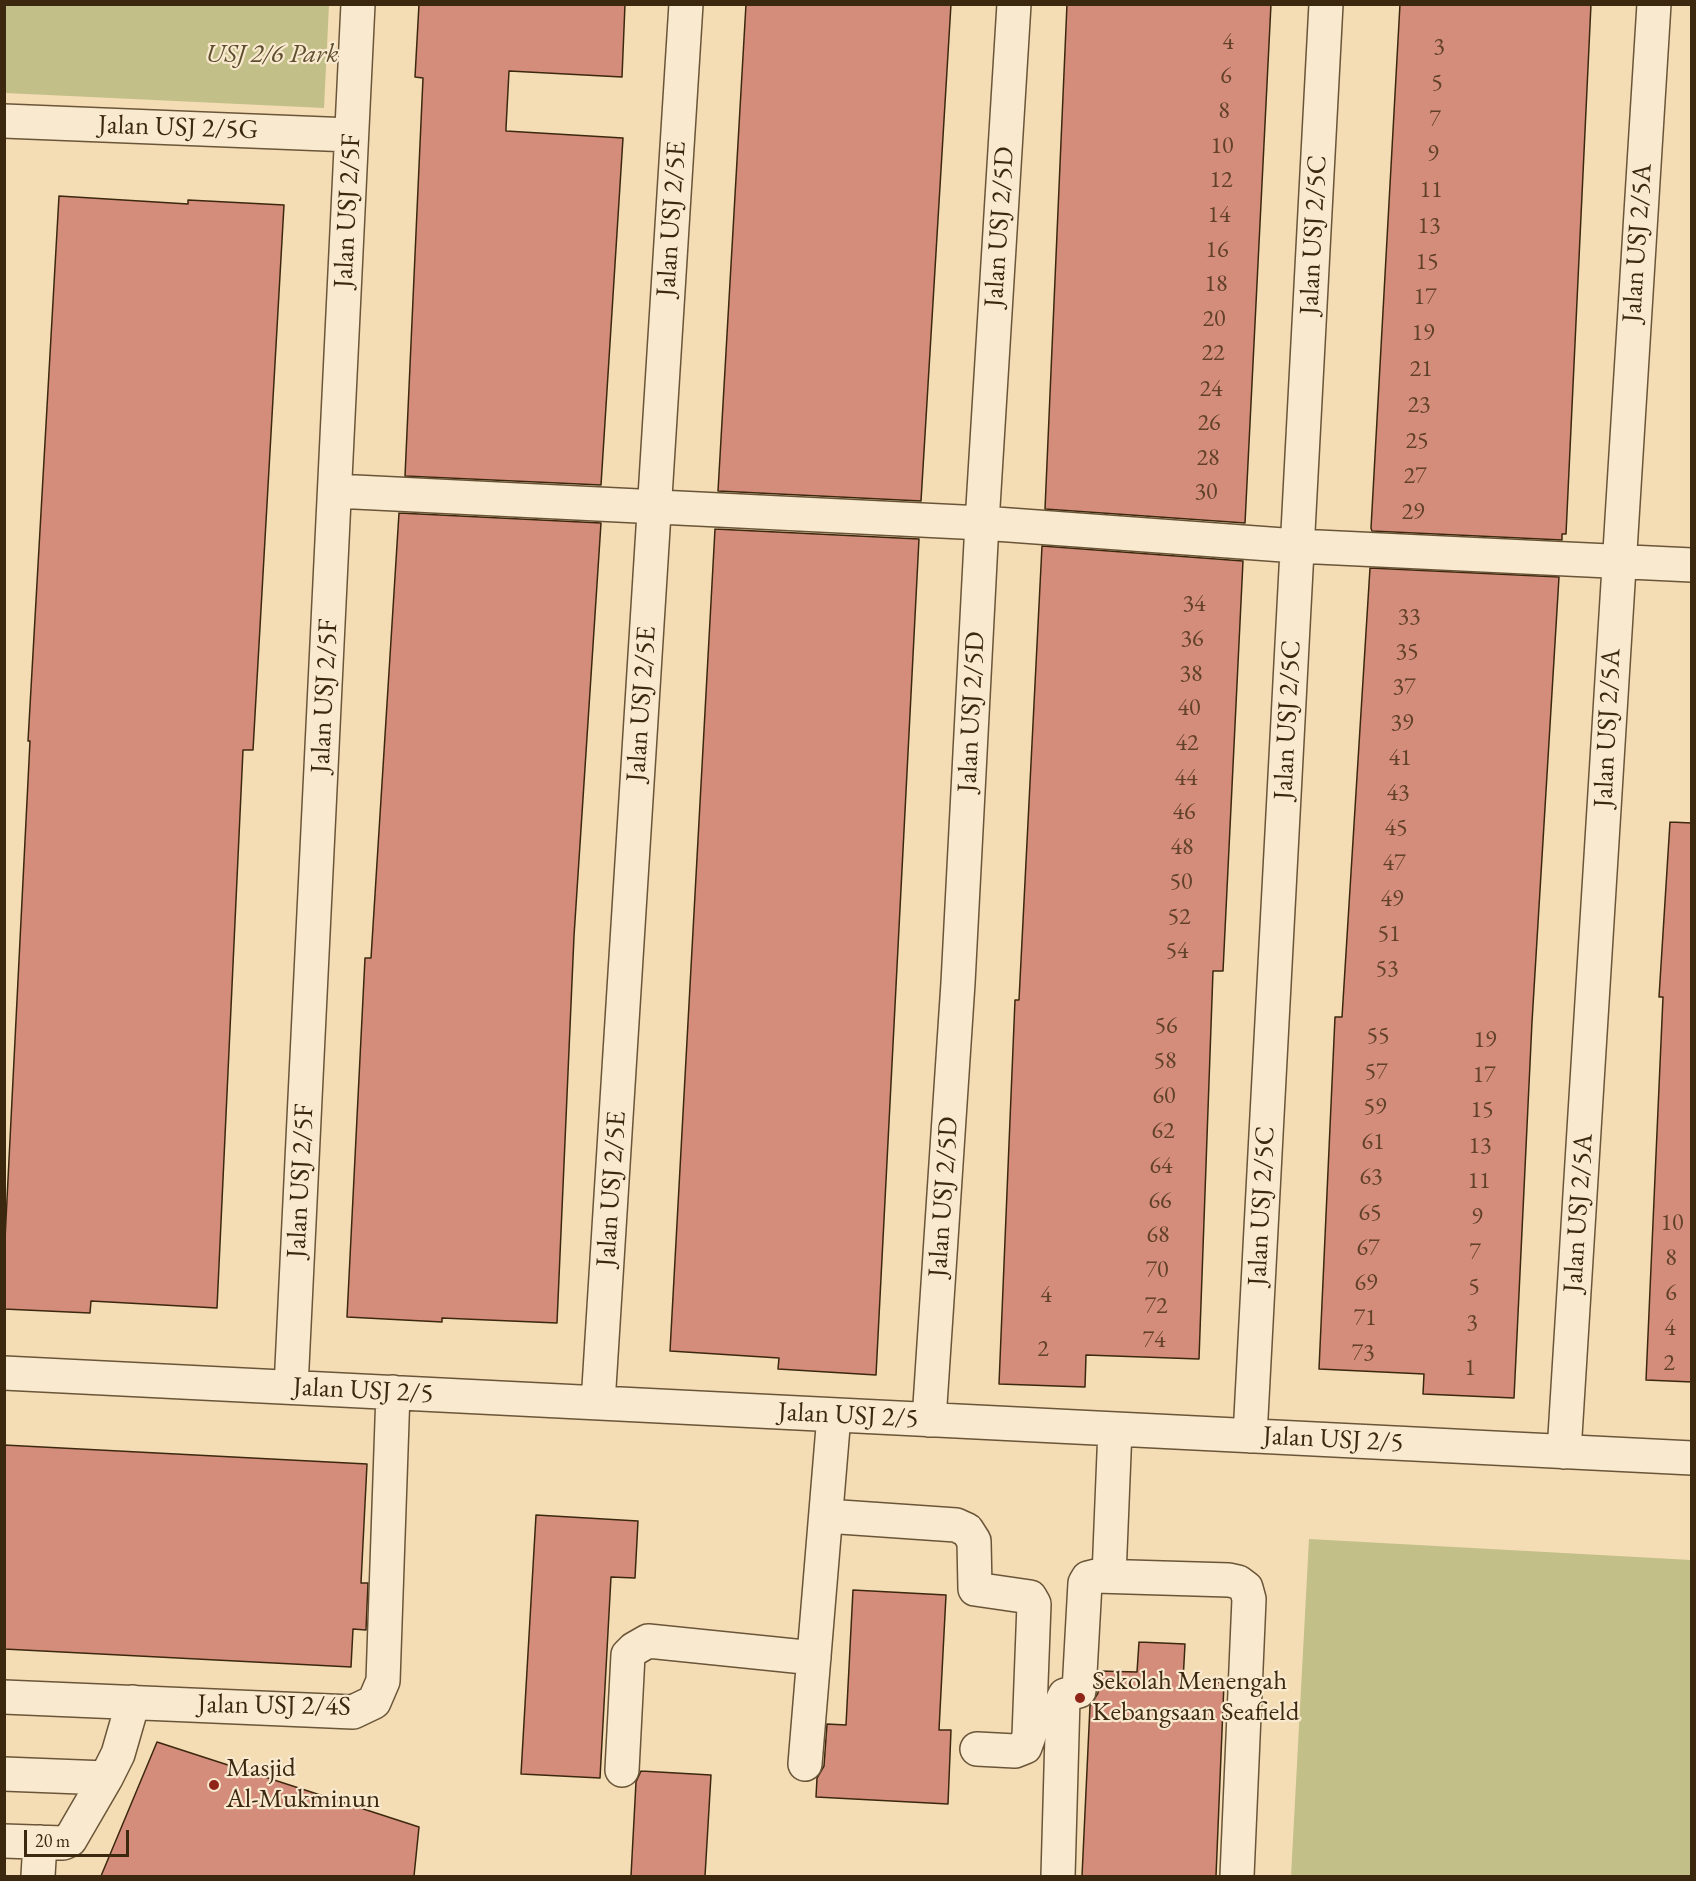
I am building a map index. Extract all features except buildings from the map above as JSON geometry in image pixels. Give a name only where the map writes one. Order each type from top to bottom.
[{"type":"street","name":"Jalan USJ 2/5F","points":[[291,1388],[358,4]]},
{"type":"street","name":"Jalan USJ 2/5E","points":[[598,1403],[686,4]]},
{"type":"street","name":"Jalan USJ 2/5D","points":[[929,1420],[958,983],[982,523],[1014,4]]},
{"type":"street","name":"Jalan USJ 2/5C","points":[[1250,1436],[1326,4]]},
{"type":"street","name":"Jalan USJ 2/5A","points":[[1564,1452],[1654,4]]},
{"type":"street","name":"Jalan USJ 2/5G","points":[[4,120],[351,135]]},
{"type":"street","points":[[335,491],[982,523],[1297,546],[1692,565]]},
{"type":"street","name":"Jalan USJ 2/5","points":[[4,1373],[1692,1458]]},
{"type":"street","name":"Jalan USJ 2/4S","points":[[4,1697],[353,1712],[374,1702],[383,1681],[393,1392]]},
{"type":"street","points":[[805,1764],[834,1415]]},
{"type":"street","points":[[1109,1576],[1115,1429]]},
{"type":"street","points":[[826,1516],[956,1525],[967,1530],[974,1541],[975,1589],[1030,1597],[1034,1604],[1029,1736],[1025,1747],[1015,1751],[977,1749]]},
{"type":"street","points":[[1058,1876],[1063,1699],[1065,1695],[1079,1691],[1081,1685],[1084,1583],[1088,1578],[1109,1576],[1229,1580],[1238,1582],[1246,1588],[1249,1599],[1237,1876]]},
{"type":"street","points":[[622,1770],[628,1655],[634,1649],[648,1641],[814,1658]]},
{"type":"street","points":[[4,1840],[63,1843],[70,1840],[118,1754],[133,1702]]},
{"type":"street","points":[[4,1774],[106,1778]]},
{"type":"street","points":[[38,1876],[40,1842]]},
{"type":"green space","name":"USJ 2/6 Park","points":[[5,4],[329,5],[324,108],[5,93]]},
{"type":"green space","points":[[1309,1539],[1691,1560],[1691,1876],[1291,1876]]},
{"type":"place","name":"Sekolah Menengah Kebangsaan Seafield","points":[[1080,1698]]},
{"type":"place","name":"Masjid Al-Mukminun","points":[[214,1785]]}]
